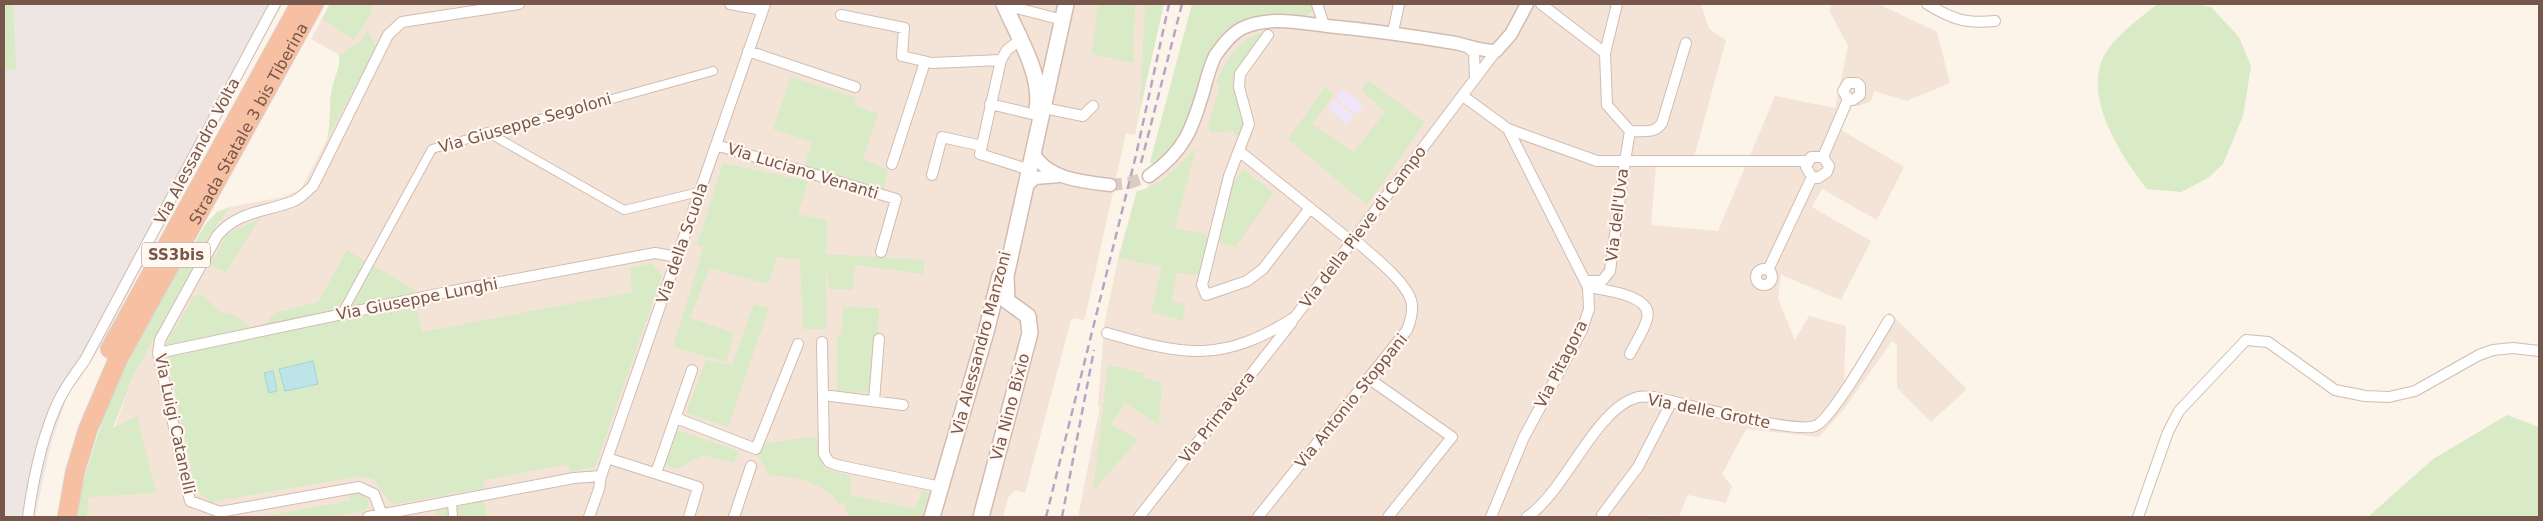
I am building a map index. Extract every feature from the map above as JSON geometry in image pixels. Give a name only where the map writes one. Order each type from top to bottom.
[{"type":"highway","name":"Strada Statale 3 bis Tiberina","points":[[56,517],[64,468],[76,426],[108,352],[300,4]]},
{"type":"highway","name":"Strada Statale 3 bis Tiberina","points":[[67,517],[75,472],[88,429],[118,359],[314,4]]},
{"type":"main road","name":"Via Alessandro Manzoni","points":[[1003,4],[1028,59],[1037,88],[1040,112],[1034,154],[1006,276],[1004,305]]},
{"type":"main road","name":"Via Alessandro Manzoni","points":[[932,517],[986,332],[1024,168],[1054,59],[1066,4]]},
{"type":"main road","points":[[1028,59],[1041,66],[1054,59]]},
{"type":"main road","points":[[986,332],[1004,305],[999,279]]},
{"type":"main road","name":"Via Nino Bixio","points":[[982,517],[1030,333],[1030,319],[1028,316],[1004,305]]},
{"type":"street","name":"Via Alessandro Volta","points":[[28,517],[42,450],[57,403],[86,360],[275,4]]},
{"type":"street","name":"Via Luigi Catanelli","points":[[382,515],[374,494],[367,489],[355,486],[220,515],[190,501],[158,353],[160,340],[217,236],[226,225],[237,218],[296,200],[313,186],[388,35],[402,22],[519,4]]},
{"type":"street","points":[[730,4],[764,7]]},
{"type":"street","points":[[1003,4],[1063,20]]},
{"type":"street","points":[[1317,4],[1324,25]]},
{"type":"street","points":[[1393,32],[1399,4]]},
{"type":"street","name":"Via della Pieve di Campo","points":[[1107,332],[1179,352],[1205,352],[1241,345],[1268,334],[1295,317],[1352,239],[1511,34],[1527,4]]},
{"type":"street","points":[[1541,4],[1605,53]]},
{"type":"street","points":[[1617,4],[1605,53],[1607,105],[1630,131],[1651,131],[1658,128],[1662,123],[1686,43]]},
{"type":"street","points":[[1926,4],[1949,18],[1973,23],[1995,21]]},
{"type":"street","name":"Via della Scuola","points":[[583,517],[593,487],[599,479],[607,458],[764,7]]},
{"type":"street","points":[[841,15],[904,28],[902,56],[924,62],[1001,60]]},
{"type":"street","points":[[1149,176],[1168,163],[1183,146],[1192,128],[1214,59],[1226,42],[1243,28],[1265,21],[1324,25],[1393,32],[1465,45],[1483,51],[1496,51]]},
{"type":"street","points":[[1268,35],[1240,74],[1239,87],[1249,124],[1229,176],[1202,285],[1206,295],[1247,281],[1263,269],[1310,208]]},
{"type":"street","points":[[981,150],[1001,60],[1008,50],[1020,40]]},
{"type":"street","points":[[1465,45],[1474,53],[1475,79]]},
{"type":"street","points":[[748,51],[855,87]]},
{"type":"street","points":[[892,164],[924,62]]},
{"type":"street","name":"Via Giuseppe Segoloni","points":[[341,315],[432,149],[487,132],[713,72]]},
{"type":"street","name":"Via dell'Uva","points":[[1463,96],[1508,129],[1558,149],[1597,161],[1625,161],[1610,271],[1602,281],[1587,284],[1508,129]]},
{"type":"street","points":[[1823,157],[1848,99]]},
{"type":"street","points":[[990,104],[1040,112],[1083,116],[1094,106]]},
{"type":"street","points":[[1630,131],[1625,161],[1807,161]]},
{"type":"street","points":[[487,132],[624,210],[699,192]]},
{"type":"street","points":[[932,175],[942,137],[981,150],[1024,168]]},
{"type":"street","name":"Via Luciano Venanti","points":[[716,145],[896,199],[881,252]]},
{"type":"street","name":"Via Antonio Stoppani","points":[[1239,151],[1352,239],[1405,288],[1412,301],[1412,316],[1408,330],[1258,517]]},
{"type":"street","points":[[1034,154],[1042,164],[1062,176]]},
{"type":"street","points":[[1811,157],[1823,157],[1829,166],[1828,172],[1818,178],[1812,177],[1806,167],[1807,161],[1811,157]]},
{"type":"street","points":[[1027,185],[1032,180],[1041,177],[1062,176],[1110,185]]},
{"type":"street","points":[[1768,270],[1812,177]]},
{"type":"street","name":"Via Giuseppe Lunghi","points":[[158,353],[428,296],[655,253],[677,257]]},
{"type":"street","points":[[1587,284],[1628,296],[1643,303],[1648,311],[1647,320],[1630,354]]},
{"type":"street","name":"Via Pitagora","points":[[1491,517],[1524,437],[1582,330],[1589,309],[1587,284]]},
{"type":"street","name":"Via Primavera","points":[[1139,517],[1295,317]]},
{"type":"street","name":"Via delle Grotte","points":[[1527,517],[1541,508],[1555,491],[1579,453],[1616,410],[1639,397],[1654,397],[1792,428],[1816,426],[1830,413],[1889,320]]},
{"type":"street","points":[[874,401],[879,339]]},
{"type":"street","points":[[2138,517],[2168,432],[2180,411],[2246,340],[2268,342],[2335,390],[2365,396],[2390,397],[2415,391],[2493,350],[2513,348],[2539,351]]},
{"type":"street","points":[[822,342],[824,454],[829,462],[837,466],[941,487]]},
{"type":"street","points":[[676,418],[756,449],[798,344]]},
{"type":"street","points":[[656,473],[692,370]]},
{"type":"street","points":[[1368,378],[1452,437],[1388,517]]},
{"type":"street","points":[[823,395],[903,405]]},
{"type":"street","points":[[1602,515],[1638,467],[1672,401]]},
{"type":"street","points":[[607,458],[698,487],[689,517]]},
{"type":"street","points":[[734,517],[751,466]]},
{"type":"street","points":[[368,517],[574,478],[599,479]]},
{"type":"street","name":"Via della Scuola","points":[[589,517],[599,490],[599,479]]},
{"type":"street","points":[[452,502],[454,517]]},
{"type":"shaded area","points":[[4,4],[282,4],[97,352],[68,393],[51,444],[35,517],[4,517]]},
{"type":"shaded area","points":[[330,4],[1163,4],[1135,135],[1126,133],[1085,318],[1083,320],[1074,318],[1071,320],[1025,493],[1016,490],[1013,492],[1008,498],[1003,517],[87,517],[89,497],[133,377],[217,225],[230,207],[283,197],[301,189],[376,47],[368,30],[358,43],[339,55],[311,39]]},
{"type":"shaded area","points":[[1312,4],[1701,4],[1709,29],[1726,40],[1692,165],[1656,166],[1651,225],[1718,231],[1775,96],[1835,108],[1848,46],[1829,10],[1833,4],[1879,4],[1937,32],[1950,83],[1907,101],[1874,91],[1871,101],[1859,106],[1852,106],[1841,130],[1904,167],[1877,220],[1822,189],[1812,207],[1871,241],[1841,300],[1781,275],[1778,299],[1795,340],[1809,316],[1846,326],[1844,381],[1889,312],[1967,389],[1931,422],[1897,388],[1897,345],[1892,341],[1844,409],[1819,437],[1746,429],[1722,474],[1732,486],[1726,503],[1688,495],[1679,516],[1078,517],[1100,406],[1098,406],[1104,326],[1119,254],[1137,191],[1147,189],[1154,164],[1161,161],[1209,58],[1265,16],[1306,16]]},
{"type":"shaded area","points":[[1343,88],[1364,106],[1356,115],[1336,98]]},
{"type":"shaded area","points":[[1334,99],[1354,116],[1347,125],[1327,108]]},
{"type":"green space","points":[[4,4],[13,4],[16,69],[4,71]]},
{"type":"green space","points":[[330,4],[372,4],[371,14],[354,40],[322,19]]},
{"type":"green space","points":[[1098,4],[1135,4],[1133,63],[1092,54]]},
{"type":"green space","points":[[1145,4],[1164,4],[1140,109]]},
{"type":"green space","points":[[1192,4],[1312,4],[1313,10],[1306,16],[1265,16],[1232,30],[1188,124],[1165,156],[1154,164],[1150,162]]},
{"type":"green space","points":[[2158,4],[2194,4],[2211,7],[2239,37],[2251,66],[2243,116],[2223,164],[2208,178],[2181,192],[2147,189],[2114,139],[2099,99],[2098,80],[2102,61],[2112,44],[2128,28]]},
{"type":"green space","points":[[368,30],[376,47],[327,140],[331,93],[339,64],[339,55],[358,43]]},
{"type":"green space","points":[[1263,33],[1236,72],[1245,123],[1240,141],[1233,131],[1210,133],[1208,125],[1220,86],[1216,84],[1223,68],[1240,45],[1254,35]]},
{"type":"green space","points":[[791,77],[855,97],[854,105],[878,114],[863,159],[888,170],[883,191],[804,167],[812,142],[773,129]]},
{"type":"green space","points":[[1368,80],[1425,122],[1367,205],[1288,139],[1325,87],[1334,95],[1312,124],[1354,152],[1385,112],[1361,90]]},
{"type":"green space","points":[[1196,148],[1175,228],[1209,235],[1200,275],[1176,273],[1172,302],[1185,304],[1183,321],[1151,312],[1162,267],[1119,258],[1137,191],[1163,180]]},
{"type":"green space","points":[[723,163],[808,181],[798,214],[827,220],[826,254],[924,260],[924,274],[855,265],[852,290],[829,289],[826,262],[826,329],[803,329],[800,259],[777,257],[768,284],[710,268],[690,318],[734,333],[726,362],[673,347],[704,246],[697,245]]},
{"type":"green space","points":[[1243,169],[1274,193],[1235,247],[1216,241],[1234,181]]},
{"type":"green space","points":[[230,207],[217,225],[133,377],[113,428],[137,416],[156,493],[89,497],[87,517],[76,517],[78,497],[114,384],[165,287],[180,268],[205,225],[217,212]]},
{"type":"green space","points":[[259,219],[226,272],[210,265],[227,234]]},
{"type":"green space","points":[[347,250],[421,294],[265,325],[274,313],[318,302]]},
{"type":"green space","points":[[652,263],[662,276],[595,467],[570,472],[568,464],[484,480],[485,488],[395,504],[389,501],[374,479],[360,476],[211,502],[196,491],[167,357],[346,319],[416,308],[422,332],[632,292],[630,268]]},
{"type":"green space","points":[[201,294],[219,311],[236,316],[252,330],[164,347],[194,296]]},
{"type":"green space","points":[[754,304],[769,308],[728,427],[686,413],[706,360],[732,365]]},
{"type":"green space","points":[[843,307],[879,308],[875,393],[837,391],[837,335],[841,335]]},
{"type":"green space","points":[[1108,365],[1144,373],[1143,377],[1162,383],[1159,425],[1125,403],[1111,424],[1138,440],[1093,491]]},
{"type":"green space","points":[[2507,415],[2539,427],[2539,517],[2368,517],[2433,459]]},
{"type":"green space","points":[[677,430],[739,451],[734,463],[703,455],[677,469],[664,465]]},
{"type":"green space","points":[[799,438],[817,438],[825,469],[851,476],[850,495],[915,509],[922,490],[929,493],[923,517],[849,517],[844,502],[839,504],[818,486],[799,479],[770,476],[756,453],[762,445]]},
{"type":"green space","points":[[360,492],[368,499],[368,507],[364,511],[331,517],[259,517],[350,501],[349,495]]},
{"type":"green space","points":[[484,501],[487,517],[436,517],[435,511]]},
{"type":"water","points":[[313,361],[318,384],[285,391],[279,369]]},
{"type":"water","points":[[273,371],[277,391],[269,393],[264,373]]},
{"type":"tunnel","points":[[1110,185],[1129,183],[1149,176]]},
{"type":"railway","points":[[1046,517],[1136,155],[1169,4]]},
{"type":"railway","points":[[1141,163],[1182,4]]},
{"type":"railway","points":[[1062,517],[1094,350]]}]
